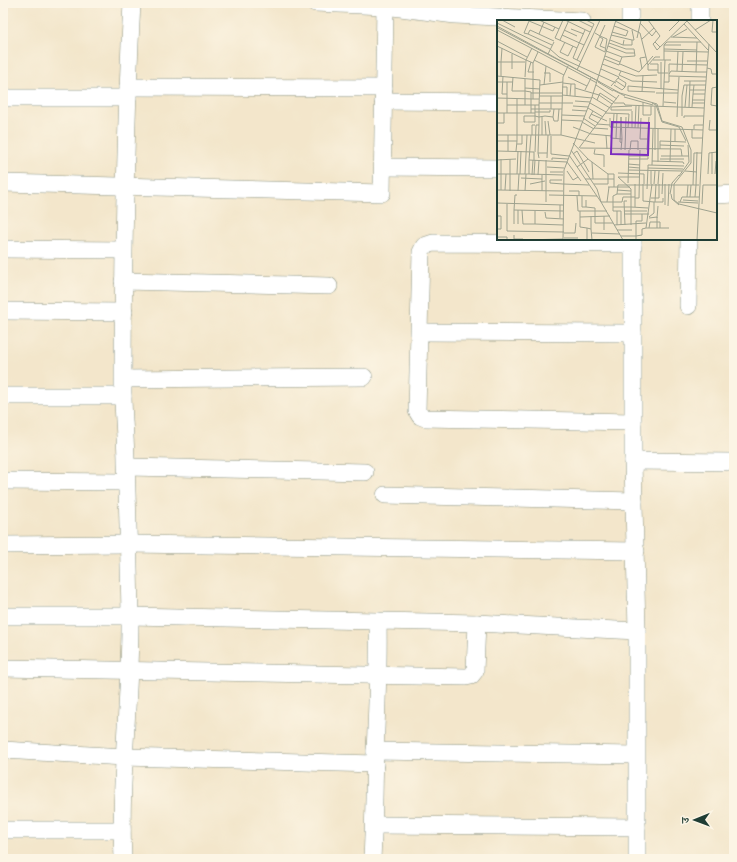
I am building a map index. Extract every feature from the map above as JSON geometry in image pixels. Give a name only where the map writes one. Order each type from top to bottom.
[{"type":"street","points":[[123,859],[122,830],[124,757],[129,671],[130,616],[123,396],[123,250],[132,3]]},
{"type":"street","points":[[315,3],[385,6],[455,15],[561,20]]},
{"type":"street","points":[[630,3],[630,20]]},
{"type":"street","points":[[700,3],[700,20]]},
{"type":"street","points":[[3,183],[382,194],[385,6]]},
{"type":"street","points":[[3,98],[128,93],[383,95],[497,102]]},
{"type":"street","points":[[383,167],[497,168]]},
{"type":"street","points":[[717,195],[734,194]]},
{"type":"street","points":[[688,306],[689,240]]},
{"type":"street","points":[[633,422],[425,418],[420,416],[417,411],[420,332],[420,252],[424,246],[433,243],[633,241],[633,333],[633,422],[633,461],[637,631],[637,859]]},
{"type":"street","points":[[3,249],[123,250]]},
{"type":"street","points":[[123,282],[329,286]]},
{"type":"street","points":[[3,311],[124,312]]},
{"type":"street","points":[[420,332],[633,333]]},
{"type":"street","points":[[124,379],[364,376]]},
{"type":"street","points":[[3,396],[123,396]]},
{"type":"street","points":[[633,461],[734,462]]},
{"type":"street","points":[[3,481],[126,474],[366,472]]},
{"type":"street","points":[[385,496],[634,501]]},
{"type":"street","points":[[3,545],[128,544],[636,550]]},
{"type":"street","points":[[3,616],[130,616],[476,623],[637,631]]},
{"type":"street","points":[[372,859],[379,676],[378,621]]},
{"type":"street","points":[[3,668],[466,678],[471,676],[474,671],[476,623]]},
{"type":"street","points":[[3,750],[124,757],[375,758],[636,755]]},
{"type":"street","points":[[374,825],[637,826]]},
{"type":"street","points":[[3,830],[122,830]]}]
